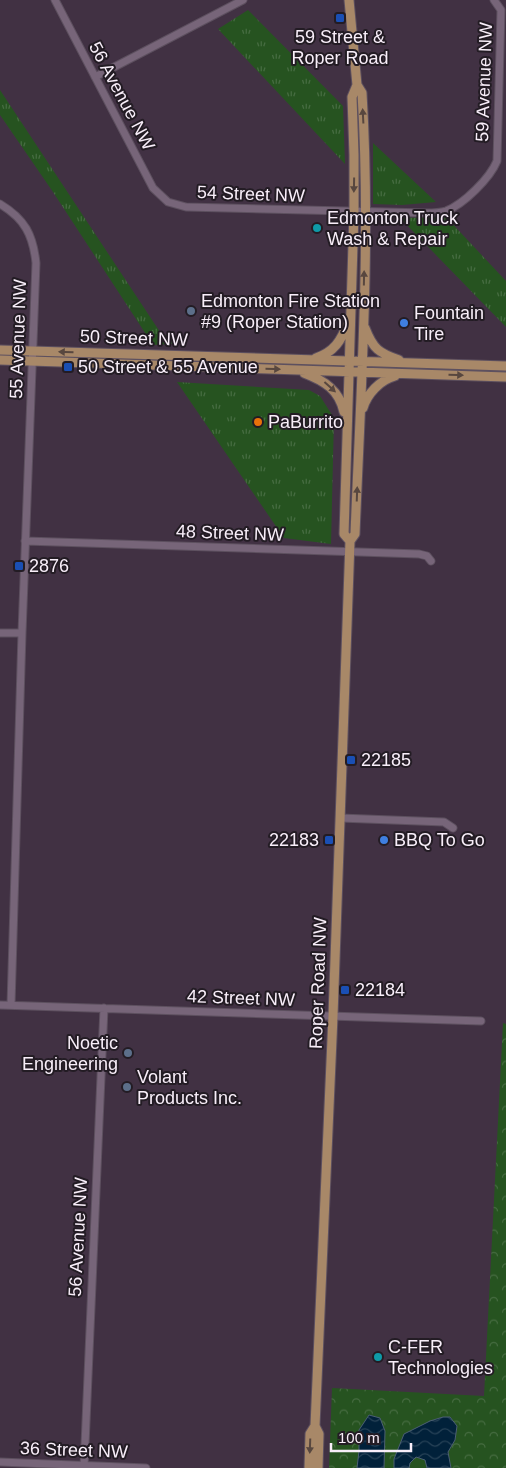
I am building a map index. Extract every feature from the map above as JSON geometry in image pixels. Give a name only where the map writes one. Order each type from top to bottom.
[{"type":"main road","name":"Roper Road NW","points":[[349,0],[356,84],[352,97],[354,212],[344,534],[350,542]]},
{"type":"main road","name":"Roper Road NW","points":[[318,1468],[319,1434],[316,1426],[333,1016],[349,552],[350,542],[355,534],[362,373],[366,165],[362,93],[356,84]]},
{"type":"main road","points":[[307,360],[326,354],[333,349],[342,336],[350,316]]},
{"type":"main road","points":[[363,324],[375,348],[388,356],[409,363]]},
{"type":"main road","name":"50 Street NW","points":[[0,350],[506,366]]},
{"type":"main road","name":"50 Street NW","points":[[0,360],[506,377]]},
{"type":"main road","points":[[294,370],[319,378],[332,388],[340,398],[347,422]]},
{"type":"main road","points":[[360,420],[365,400],[377,386],[384,380],[407,373]]},
{"type":"main road","name":"Roper Road NW","points":[[309,1468],[310,1434],[316,1426]]},
{"type":"street","name":"56 Avenue NW","points":[[56,0],[153,188],[168,202]]},
{"type":"street","points":[[95,77],[243,0]]},
{"type":"street","name":"59 Avenue NW","points":[[495,0],[501,10],[498,145],[495,166]]},
{"type":"street","name":"54 Street NW","points":[[168,202],[186,207],[437,213],[447,211],[474,190],[484,181],[495,166]]},
{"type":"street","name":"55 Avenue NW","points":[[0,204],[19,218],[30,238],[36,263],[25,541],[11,1005]]},
{"type":"street","name":"48 Street NW","points":[[25,541],[420,554],[427,556],[432,561]]},
{"type":"street","points":[[0,633],[22,633]]},
{"type":"street","points":[[340,818],[444,822],[453,828]]},
{"type":"street","name":"42 Street NW","points":[[0,1005],[481,1020]]},
{"type":"street","name":"56 Avenue NW","points":[[84,1467],[104,1008]]},
{"type":"street","name":"36 Street NW","points":[[0,1462],[84,1467],[146,1468]]},
{"type":"green space","points":[[248,10],[343,106],[345,164],[218,29]]},
{"type":"green space","points":[[0,90],[162,335],[171,335],[172,344],[153,345],[0,115]]},
{"type":"green space","points":[[373,143],[436,202],[402,205],[373,204]]},
{"type":"green space","points":[[446,217],[506,281],[506,327],[400,218]]},
{"type":"green space","points":[[177,382],[309,390],[320,396],[334,418],[331,544],[284,538]]},
{"type":"green space","points":[[503,1023],[506,1024],[506,1468],[329,1468],[332,1388],[484,1396]]},
{"type":"water","points":[[369,1415],[380,1418],[385,1431],[384,1468],[357,1468],[359,1430]]},
{"type":"water","points":[[450,1417],[457,1426],[455,1440],[448,1452],[451,1468],[427,1468],[425,1460],[416,1457],[410,1463],[409,1468],[394,1468],[394,1459],[404,1434],[430,1421]]},
{"type":"place","name":"59 Street & Roper Road","points":[[340,18]]},
{"type":"place","name":"Edmonton Truck Wash & Repair","points":[[317,228]]},
{"type":"place","name":"Edmonton Fire Station #9 (Roper Station)","points":[[191,311]]},
{"type":"place","name":"Fountain Tire","points":[[404,323]]},
{"type":"place","name":"50 Street & 55 Avenue","points":[[68,367]]},
{"type":"place","name":"PaBurrito","points":[[258,422]]},
{"type":"place","name":"2876","points":[[19,566]]},
{"type":"place","name":"22185","points":[[351,760]]},
{"type":"place","name":"22183","points":[[329,840]]},
{"type":"place","name":"BBQ To Go","points":[[384,840]]},
{"type":"place","name":"22184","points":[[345,990]]},
{"type":"place","name":"Noetic Engineering","points":[[128,1053]]},
{"type":"place","name":"Volant Products Inc.","points":[[127,1087]]},
{"type":"place","name":"C-FER Technologies","points":[[378,1357]]}]
